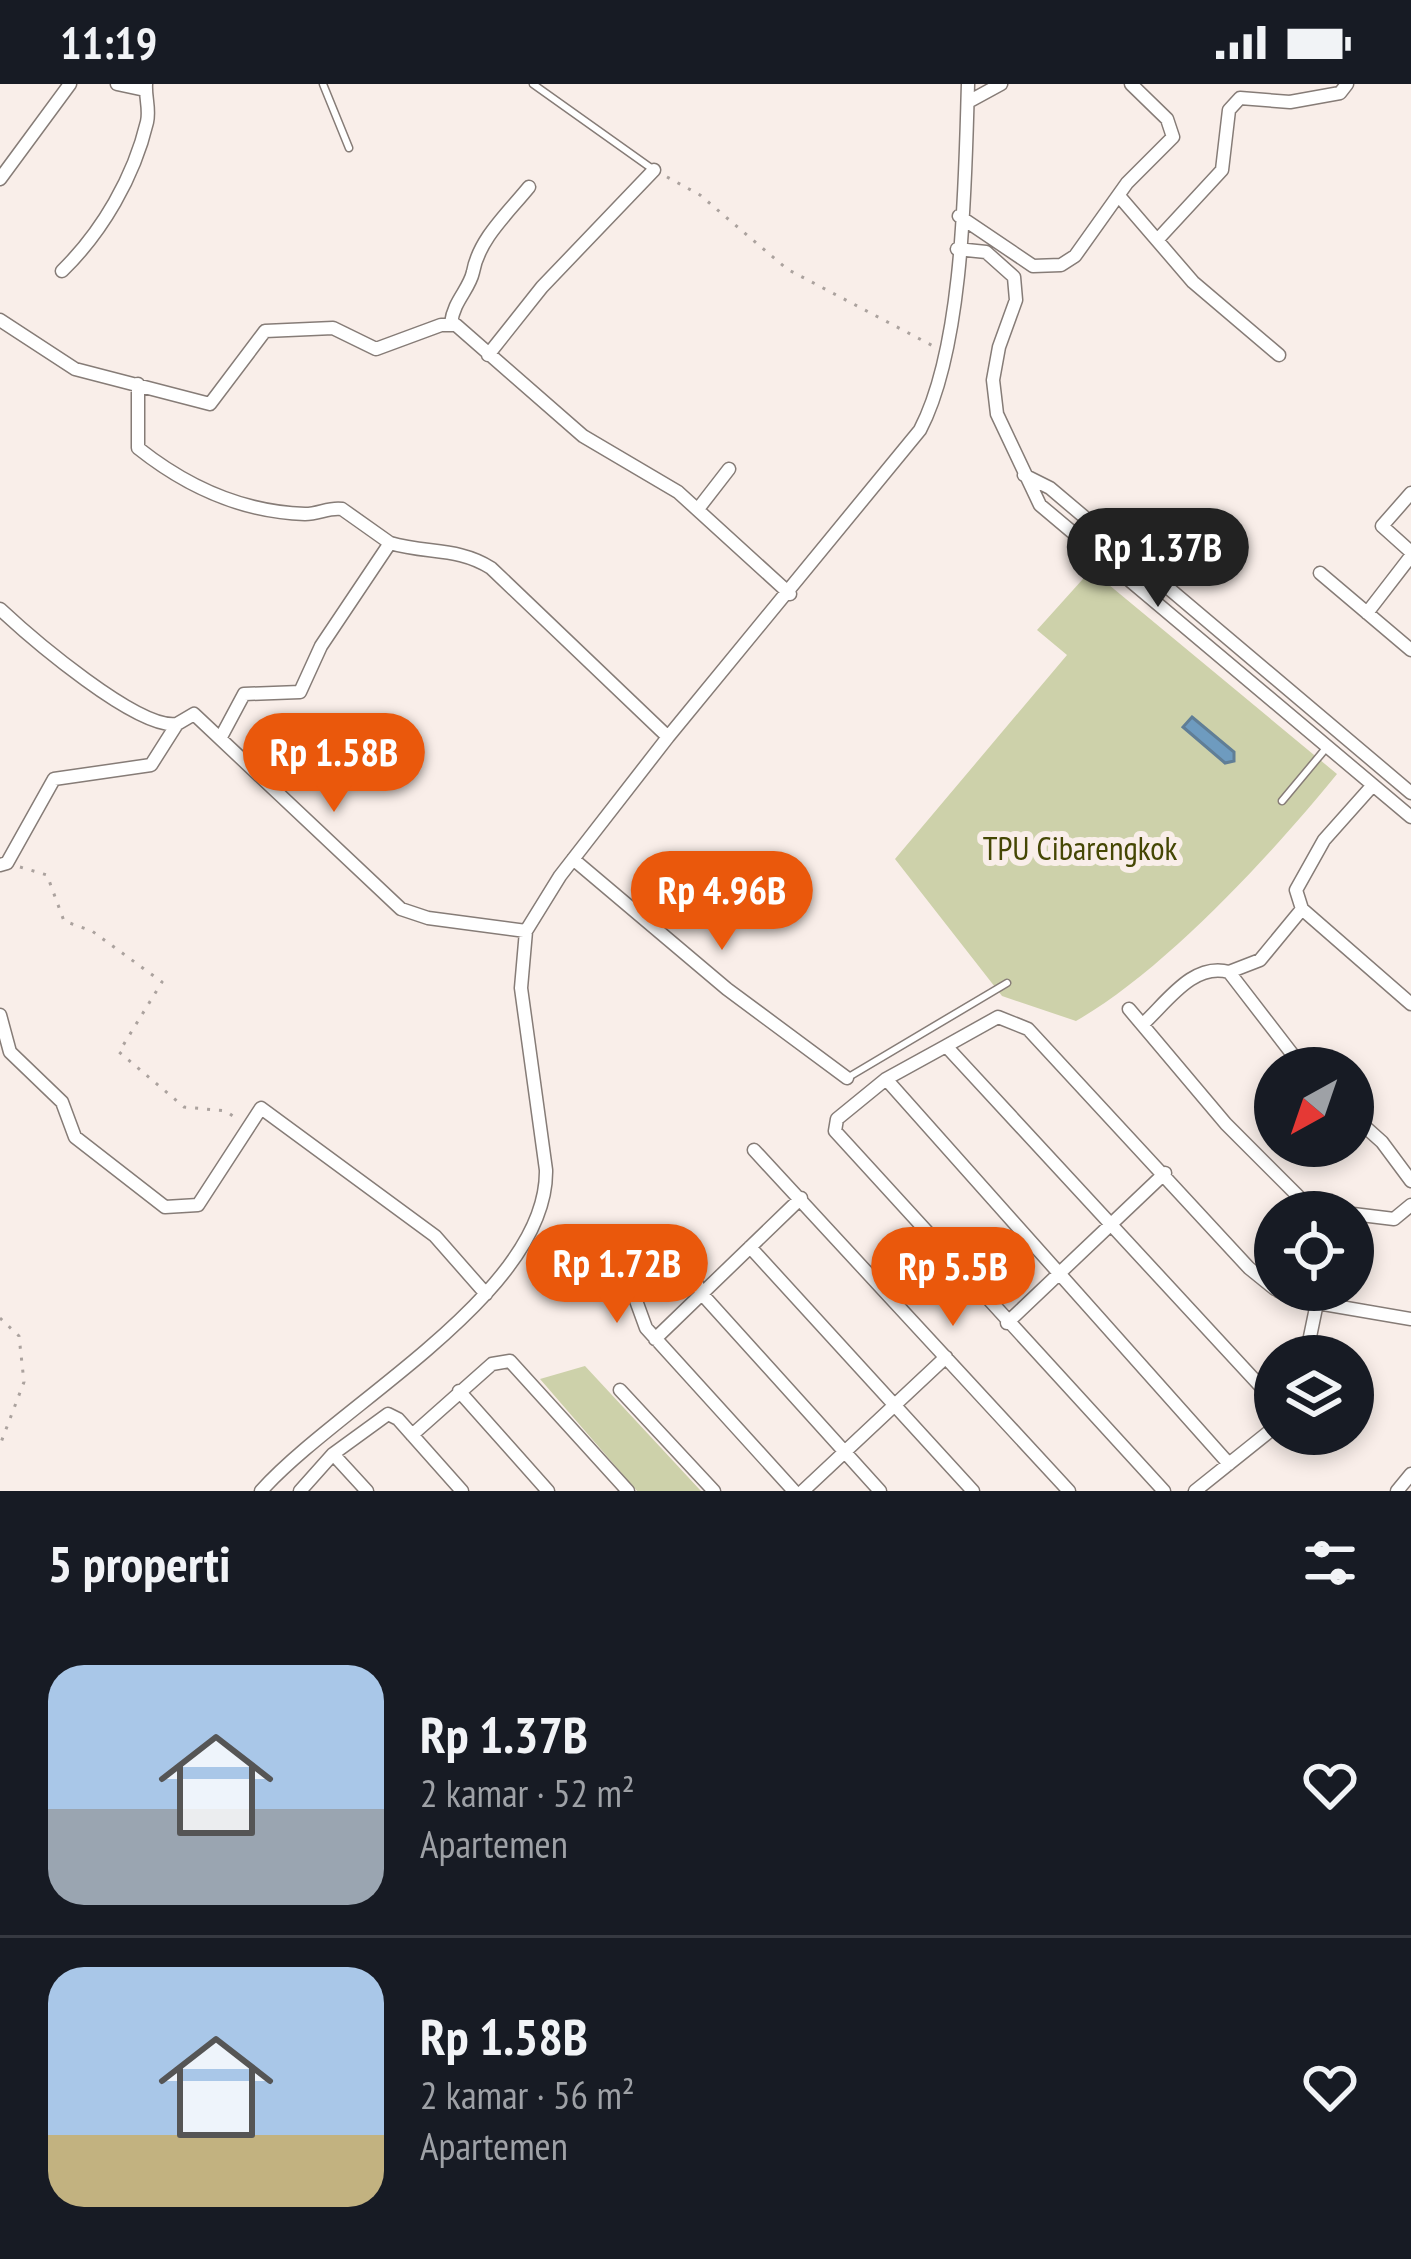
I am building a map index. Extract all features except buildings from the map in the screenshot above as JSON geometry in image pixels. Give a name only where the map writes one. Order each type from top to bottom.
[{"type":"street","points":[[0,179],[70,84]]},
{"type":"street","points":[[62,271],[94,239],[146,126],[146,87],[117,84]]},
{"type":"street","points":[[261,1491],[311,1440],[486,1294],[526,1246],[546,1193],[521,988],[526,931],[573,859],[668,736],[790,594],[920,430],[948,353],[968,84]]},
{"type":"street","points":[[968,103],[1001,84]]},
{"type":"street","points":[[959,217],[1023,261],[1049,268],[1076,256],[1119,196],[1174,134],[1167,118],[1131,84]]},
{"type":"street","points":[[1160,237],[1222,170],[1229,110],[1240,98],[1290,102],[1340,93],[1346,84]]},
{"type":"street","points":[[488,355],[542,286],[654,170]]},
{"type":"street","points":[[451,323],[456,297],[472,275],[472,258],[529,187]]},
{"type":"street","points":[[1119,196],[1160,237],[1193,282],[1279,355]]},
{"type":"street","points":[[957,249],[986,252],[1014,277],[1016,300],[998,347],[997,414],[1040,506],[1411,817]]},
{"type":"street","points":[[0,320],[75,369],[212,404],[265,331],[333,328],[376,350],[451,323]]},
{"type":"street","points":[[451,323],[584,436],[698,509],[737,551],[790,594]]},
{"type":"street","points":[[138,384],[139,448],[170,471],[247,506],[309,514],[342,509],[390,543],[423,553],[458,550],[491,568],[668,736]]},
{"type":"street","points":[[698,509],[729,469]]},
{"type":"street","points":[[1024,475],[1050,488],[1411,794]]},
{"type":"street","points":[[1366,613],[1411,554],[1382,526],[1411,493]]},
{"type":"street","points":[[221,737],[244,694],[300,692],[321,646],[390,543]]},
{"type":"street","points":[[1320,573],[1411,650]]},
{"type":"street","points":[[0,609],[162,727],[194,714],[401,909],[428,919],[526,931]]},
{"type":"street","points":[[1303,725],[1314,712]]},
{"type":"street","points":[[4,864],[54,779],[151,765],[177,724]]},
{"type":"street","points":[[1372,785],[1307,865],[1296,890],[1302,909],[1411,1004]]},
{"type":"street","points":[[573,859],[727,989],[847,1078]]},
{"type":"street","points":[[1143,1024],[1194,976],[1213,967],[1229,971],[1260,960],[1302,909]]},
{"type":"street","points":[[1229,971],[1246,1001],[1285,1047]]},
{"type":"street","points":[[1129,1009],[1226,1124],[1293,1191]]},
{"type":"street","points":[[0,1015],[10,1052],[62,1102],[75,1137],[165,1207],[198,1205],[261,1108],[435,1237],[486,1294]]},
{"type":"street","points":[[1164,1491],[836,1131],[837,1119],[886,1079],[989,1019],[1018,1022],[1254,1272]]},
{"type":"street","points":[[946,1046],[1254,1380]]},
{"type":"street","points":[[886,1079],[1229,1464]]},
{"type":"street","points":[[1374,1135],[1411,1181]]},
{"type":"street","points":[[754,1150],[1069,1491]]},
{"type":"street","points":[[1007,1323],[1165,1173]]},
{"type":"street","points":[[655,1339],[801,1198]]},
{"type":"street","points":[[1374,1216],[1394,1219],[1411,1205]]},
{"type":"street","points":[[751,1247],[973,1491]]},
{"type":"street","points":[[681,1255],[702,1294],[880,1491]]},
{"type":"street","points":[[630,1284],[640,1318],[655,1339],[798,1491],[946,1357]]},
{"type":"street","points":[[1364,1311],[1411,1319]]},
{"type":"street","points":[[412,1435],[492,1364],[513,1362],[628,1491]]},
{"type":"street","points":[[620,1390],[714,1491]]},
{"type":"street","points":[[459,1391],[548,1491]]},
{"type":"street","points":[[300,1491],[333,1454],[384,1415],[398,1419],[462,1491]]},
{"type":"street","points":[[1195,1491],[1254,1444]]},
{"type":"street","points":[[333,1454],[367,1491]]},
{"type":"street","points":[[1397,1491],[1411,1474]]},
{"type":"lane","points":[[323,84],[349,148]]},
{"type":"lane","points":[[533,84],[654,170]]},
{"type":"lane","points":[[1282,801],[1327,747]]},
{"type":"lane","points":[[847,1078],[1007,982]]},
{"type":"path","points":[[654,170],[700,195],[787,269],[948,353]]},
{"type":"path","points":[[4,864],[47,875],[64,922],[92,931],[162,982],[119,1052],[184,1107],[226,1111],[248,1127]]},
{"type":"path","points":[[0,1318],[19,1336],[24,1382],[0,1445]]},
{"type":"green space","name":"TPU Cibarengkok","points":[[1091,570],[1337,774],[1249,874],[1180,942],[1076,1021],[1002,996],[895,859],[1067,655],[1037,630]]},
{"type":"green space","points":[[585,1366],[701,1491],[637,1491],[540,1379]]},
{"type":"water","points":[[1192,717],[1234,752],[1234,761],[1225,763],[1183,727]]}]
